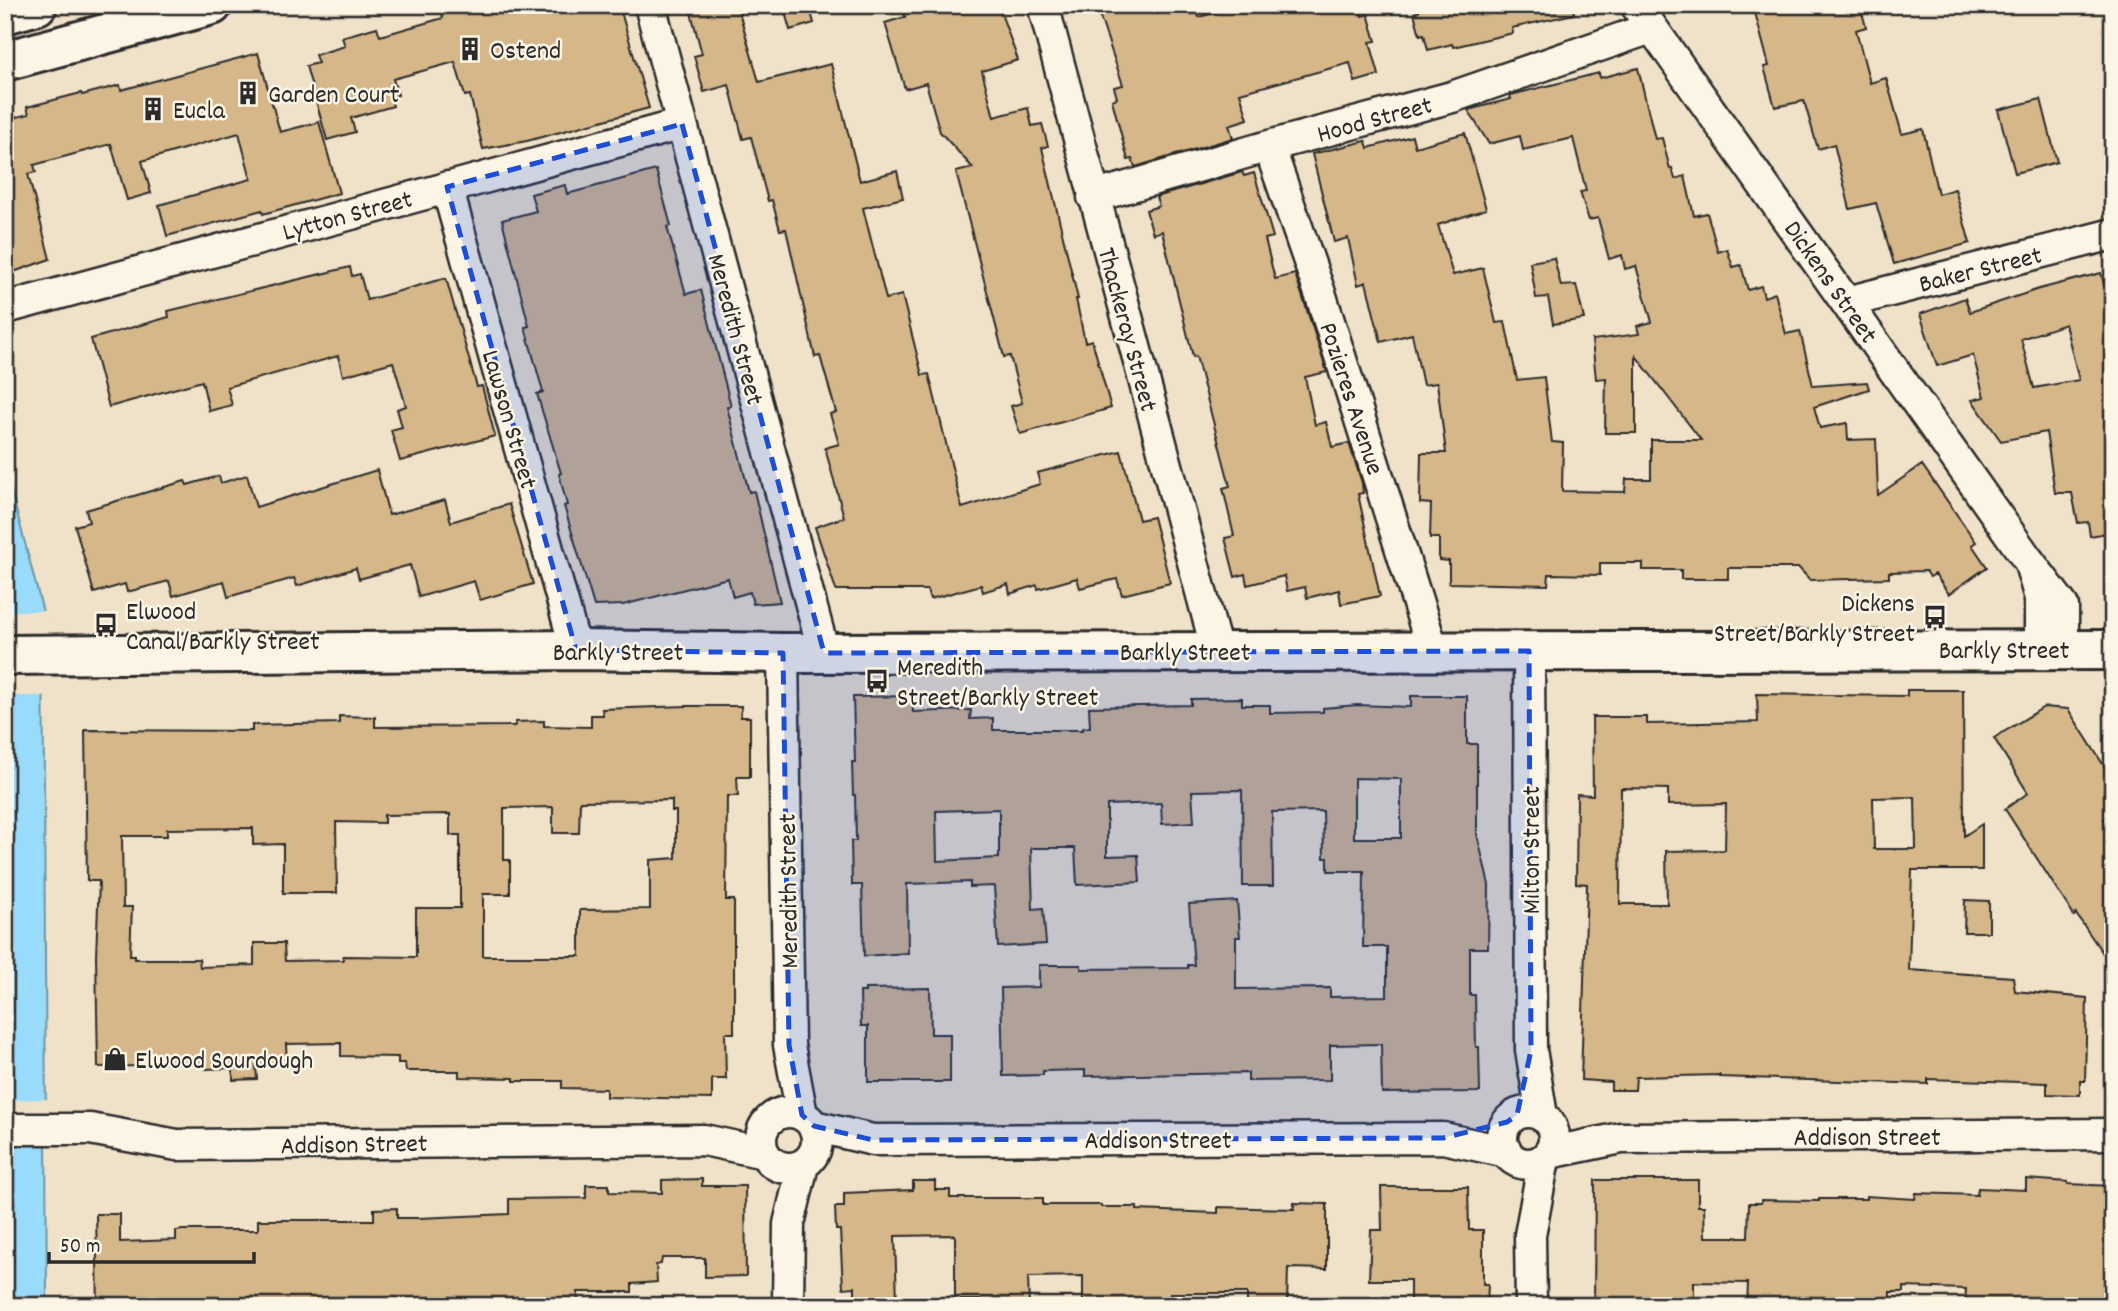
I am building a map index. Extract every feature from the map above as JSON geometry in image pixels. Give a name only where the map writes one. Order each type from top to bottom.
[{"type":"main road","points":[[5,14],[37,5]]},
{"type":"main road","points":[[5,61],[212,5]]},
{"type":"main road","name":"Barkly Street","points":[[5,655],[576,650],[783,653],[2113,650]]},
{"type":"street","name":"Meredith Street","points":[[650,5],[824,653]]},
{"type":"street","name":"Thackeray Street","points":[[1043,5],[1217,651]]},
{"type":"street","name":"Hood Street","points":[[1093,197],[1452,97],[1644,17]]},
{"type":"street","name":"Dickens Street","points":[[1644,17],[2026,558],[2036,577],[2051,649]]},
{"type":"street","name":"Lytton Street","points":[[13,306],[682,124]]},
{"type":"street","name":"Pozieres Avenue","points":[[1269,146],[1322,299],[1433,651]]},
{"type":"street","name":"Lawson Street","points":[[447,187],[576,650]]},
{"type":"street","name":"Baker Street","points":[[1847,302],[2113,234]]},
{"type":"street","name":"Milton Street","points":[[1529,1119],[1530,651]]},
{"type":"street","name":"Meredith Street","points":[[783,653],[789,1045],[795,1146],[789,1224],[788,1306]]},
{"type":"street","name":"Meredith Street","points":[[789,1045],[770,1119],[761,1137],[795,1146]]},
{"type":"street","name":"Addison Street","points":[[704,1140],[770,1119]]},
{"type":"street","name":"Addison Street","points":[[1443,1138],[1529,1119],[1621,1138]]},
{"type":"street","points":[[1529,1119],[1554,1137],[1529,1156],[1502,1137],[1529,1119]]},
{"type":"street","name":"Addison Street","points":[[5,1129],[90,1129],[177,1145],[704,1140],[795,1146],[873,1140],[1443,1138],[1529,1156],[1621,1138],[2113,1135]]},
{"type":"street","points":[[1529,1156],[1531,1306]]},
{"type":"highlighted area","points":[[682,124],[824,653],[1529,651],[1531,1050],[1517,1115],[1507,1122],[1443,1138],[873,1140],[814,1126],[802,1115],[789,1045],[783,653],[576,650],[447,187]]},
{"type":"water","points":[[5,467],[43,612],[47,1306],[5,1306]]},
{"type":"pier","points":[[5,611],[46,611],[48,696],[5,696]]},
{"type":"pier","points":[[50,1099],[50,1143],[5,1143],[5,1100]]},
{"type":"building","points":[[440,5],[619,5],[649,108],[527,141],[483,149],[470,95],[465,96],[455,62],[393,79],[398,95],[391,98],[393,106],[351,118],[355,132],[327,140],[306,66],[318,63],[315,55],[345,46],[342,37],[377,27],[380,36],[443,18]]},
{"type":"building","points":[[689,5],[737,5],[759,82],[831,64],[860,181],[897,171],[903,198],[863,208],[886,299],[902,295],[922,375],[929,374],[962,508],[1040,484],[1037,473],[1121,451],[1139,520],[1153,517],[1170,583],[1122,595],[1117,579],[1080,588],[1077,578],[1038,589],[1037,585],[1010,594],[1008,584],[983,592],[981,585],[930,599],[927,590],[836,590],[815,527],[844,517],[825,448],[839,444],[830,414],[836,412],[820,356],[815,357],[786,229],[780,230],[772,200],[768,201],[751,137],[743,139],[729,85],[704,92],[694,56],[702,54]]},
{"type":"building","points":[[783,5],[809,5],[814,23],[790,30]]},
{"type":"building","points":[[925,5],[929,13],[954,5],[998,5],[1018,60],[982,71],[994,117],[1028,108],[1032,126],[1042,124],[1048,146],[1042,148],[1078,299],[1085,342],[1092,340],[1111,408],[1020,434],[1011,406],[1022,403],[1010,356],[1004,357],[956,172],[973,168],[940,132],[926,83],[905,89],[885,23],[905,17],[904,12]]},
{"type":"building","points":[[1096,5],[1195,5],[1199,17],[1243,5],[1359,5],[1362,16],[1368,14],[1376,41],[1370,42],[1379,75],[1355,82],[1350,63],[1240,93],[1248,119],[1229,125],[1233,138],[1135,167],[1132,159],[1128,160],[1112,100],[1117,98],[1114,87],[1123,85]]},
{"type":"building","points":[[1417,5],[1573,5],[1574,14],[1512,28],[1513,33],[1428,50],[1424,34],[1420,35],[1414,13],[1419,11]]},
{"type":"building","points":[[1753,5],[1860,5],[1866,27],[1856,30],[1870,83],[1886,78],[1902,134],[1923,129],[1938,194],[1955,189],[1970,243],[1894,264],[1876,203],[1850,209],[1834,144],[1818,149],[1804,101],[1775,107],[1764,67],[1769,66]]},
{"type":"building","points":[[258,53],[280,132],[319,122],[339,193],[263,214],[262,210],[167,236],[159,205],[251,179],[239,133],[142,161],[151,193],[127,200],[111,144],[34,165],[36,172],[28,174],[50,259],[5,275],[5,116],[13,115],[13,118],[29,114],[27,107],[81,93],[82,95],[120,85],[121,90]]},
{"type":"building","points":[[1638,68],[1655,139],[1662,138],[1675,179],[1685,176],[1694,216],[1707,213],[1718,252],[1727,249],[1733,267],[1741,265],[1748,290],[1761,286],[1764,297],[1775,293],[1786,334],[1800,331],[1813,386],[1867,382],[1869,389],[1814,407],[1820,428],[1847,423],[1848,440],[1876,439],[1878,495],[1922,465],[1976,542],[1972,545],[1987,567],[1949,594],[1935,574],[1930,577],[1926,571],[1889,572],[1889,578],[1810,580],[1799,568],[1728,568],[1728,579],[1681,579],[1681,570],[1643,570],[1643,563],[1600,563],[1600,575],[1549,574],[1548,585],[1449,583],[1449,561],[1439,560],[1439,538],[1430,538],[1431,504],[1420,503],[1421,453],[1446,453],[1437,383],[1423,385],[1412,334],[1381,342],[1366,282],[1358,285],[1348,238],[1334,242],[1312,154],[1366,141],[1368,148],[1412,136],[1415,147],[1465,133],[1486,209],[1438,225],[1453,275],[1483,268],[1496,323],[1505,322],[1517,380],[1544,377],[1552,442],[1563,443],[1562,491],[1625,492],[1626,479],[1651,479],[1651,440],[1701,440],[1636,356],[1636,433],[1605,433],[1606,378],[1596,379],[1592,340],[1639,334],[1637,326],[1652,322],[1636,266],[1625,269],[1622,255],[1609,259],[1598,218],[1589,220],[1580,192],[1586,191],[1573,138],[1523,150],[1520,136],[1489,144],[1468,110],[1511,99],[1510,95],[1599,73],[1600,78]]},
{"type":"building","points":[[2041,99],[2057,162],[2015,173],[1998,110]]},
{"type":"building","points":[[656,170],[671,226],[667,227],[686,294],[701,290],[731,406],[727,407],[749,492],[754,491],[780,602],[753,604],[750,592],[733,597],[728,578],[623,605],[594,606],[564,506],[567,505],[559,474],[561,473],[537,394],[543,392],[525,327],[529,326],[502,220],[536,211],[531,194],[565,185],[567,194]]},
{"type":"building","points":[[1242,172],[1244,176],[1254,173],[1273,237],[1265,239],[1275,279],[1295,274],[1305,304],[1327,372],[1305,377],[1315,425],[1326,422],[1332,447],[1349,443],[1362,483],[1363,493],[1358,494],[1380,596],[1341,604],[1339,590],[1307,598],[1305,587],[1287,591],[1284,576],[1247,585],[1245,574],[1235,577],[1225,538],[1234,536],[1223,488],[1230,486],[1196,356],[1193,357],[1162,231],[1153,234],[1146,210],[1159,206],[1156,197]]},
{"type":"building","points":[[1554,258],[1561,286],[1576,285],[1584,319],[1553,324],[1548,297],[1536,298],[1530,262]]},
{"type":"building","points":[[350,267],[352,276],[360,274],[367,300],[446,278],[477,387],[482,386],[495,436],[400,461],[391,430],[402,427],[397,409],[406,406],[393,362],[343,376],[338,356],[227,387],[232,405],[209,411],[202,381],[109,407],[91,339],[169,317],[168,311]]},
{"type":"building","points":[[2101,273],[2113,318],[2113,532],[2090,536],[2088,522],[2078,523],[2072,493],[2055,493],[2046,432],[2001,441],[1972,400],[1984,397],[1973,355],[1937,366],[1920,314],[1965,298],[1970,312],[2039,289]],"holes":[[[2065,324],[2079,380],[2034,388],[2021,339]]]},
{"type":"building","points":[[377,470],[389,515],[445,500],[451,522],[509,504],[533,584],[480,600],[474,581],[419,597],[410,565],[359,579],[356,568],[297,586],[294,578],[228,597],[224,581],[173,596],[169,581],[127,592],[125,584],[94,593],[75,526],[89,522],[86,510],[185,481],[187,485],[219,476],[221,483],[247,475],[256,507]]},
{"type":"building","points":[[1907,690],[1963,690],[1964,836],[1982,824],[1982,870],[1912,870],[1909,970],[2013,977],[2015,991],[2087,998],[2085,1081],[2080,1081],[2080,1095],[2047,1094],[2047,1083],[1928,1079],[1928,1084],[1720,1075],[1636,1077],[1635,1090],[1611,1090],[1611,1082],[1581,1080],[1587,884],[1576,883],[1577,794],[1593,795],[1592,717],[1647,717],[1647,724],[1758,722],[1757,694],[1907,696]],"holes":[[[1621,788],[1668,789],[1668,805],[1726,804],[1725,850],[1666,851],[1667,904],[1620,904]],[[1915,797],[1916,849],[1874,849],[1873,798]]]},
{"type":"building","points":[[912,696],[913,712],[971,710],[970,719],[993,718],[993,730],[1083,730],[1090,727],[1089,707],[1191,705],[1191,699],[1242,698],[1242,705],[1270,705],[1270,713],[1323,712],[1323,708],[1357,705],[1411,707],[1411,696],[1467,696],[1467,744],[1477,744],[1477,834],[1489,885],[1488,948],[1470,948],[1470,995],[1475,995],[1480,1092],[1382,1093],[1381,1044],[1330,1045],[1330,1080],[1248,1081],[1248,1073],[1085,1076],[1085,1070],[1003,1076],[1001,988],[1039,987],[1039,965],[1081,965],[1081,969],[1188,968],[1188,965],[1194,965],[1189,904],[1237,901],[1240,937],[1236,937],[1236,989],[1330,988],[1330,997],[1387,996],[1387,947],[1363,947],[1364,871],[1328,871],[1328,858],[1324,858],[1323,811],[1272,812],[1273,886],[1243,886],[1242,790],[1192,791],[1194,822],[1162,824],[1161,803],[1107,805],[1107,856],[1138,855],[1140,882],[1077,885],[1075,848],[1031,848],[1033,909],[1043,908],[1046,944],[998,947],[994,886],[970,887],[970,882],[907,884],[908,953],[864,956],[862,885],[852,885],[851,841],[856,841],[852,762],[855,762],[853,697]],"holes":[[[1354,778],[1401,779],[1401,838],[1354,838]],[[999,809],[999,858],[937,861],[936,811]]]},
{"type":"building","points":[[741,706],[741,717],[750,717],[750,777],[737,777],[738,796],[727,796],[726,900],[734,900],[734,1033],[725,1033],[726,1079],[712,1079],[712,1099],[606,1097],[606,1089],[562,1088],[562,1081],[459,1077],[459,1071],[406,1071],[405,1063],[398,1063],[398,1057],[341,1056],[341,1043],[286,1044],[287,1065],[256,1065],[257,1079],[233,1080],[233,1068],[206,1069],[206,1063],[137,1063],[137,1066],[98,1067],[96,956],[99,881],[87,881],[85,730],[252,731],[252,725],[339,723],[339,716],[375,717],[375,727],[515,726],[515,722],[544,721],[544,726],[591,727],[591,715],[603,715],[602,709]],"holes":[[[672,800],[672,811],[676,811],[676,858],[650,860],[650,909],[580,910],[580,956],[483,956],[483,894],[510,894],[510,860],[504,860],[504,808],[553,807],[553,833],[579,833],[580,801]],[[450,814],[450,835],[460,835],[460,908],[416,908],[416,957],[343,956],[343,960],[285,961],[284,943],[254,943],[254,965],[200,967],[199,959],[135,959],[135,955],[130,955],[132,907],[123,907],[122,836],[167,836],[167,829],[253,828],[253,845],[283,844],[283,893],[337,893],[336,822],[384,823],[384,815]]]},
{"type":"building","points":[[2044,707],[2068,709],[2113,780],[2113,813],[2104,819],[2113,833],[2113,968],[2076,914],[2074,916],[2005,809],[2028,793],[1994,738]]},
{"type":"building","points":[[1965,900],[1989,901],[1989,932],[1964,932]]},
{"type":"building","points":[[930,988],[931,1034],[950,1034],[950,1082],[868,1082],[868,1026],[861,1026],[860,992],[865,992],[865,989]]},
{"type":"building","points":[[702,1179],[702,1186],[745,1186],[746,1276],[705,1277],[705,1258],[662,1258],[661,1264],[656,1265],[657,1282],[632,1284],[632,1292],[578,1292],[578,1306],[467,1306],[467,1303],[397,1306],[98,1306],[96,1214],[120,1214],[120,1242],[176,1240],[176,1231],[182,1230],[258,1230],[258,1220],[374,1220],[374,1209],[397,1208],[397,1218],[509,1214],[509,1199],[586,1198],[586,1185],[609,1185],[609,1192],[662,1193],[662,1180]]},
{"type":"building","points":[[2026,1179],[2113,1186],[2113,1306],[1965,1303],[1966,1289],[1904,1287],[1904,1292],[1890,1292],[1890,1299],[1850,1299],[1850,1304],[1747,1306],[1748,1283],[1694,1282],[1694,1306],[1594,1306],[1595,1180],[1698,1180],[1698,1206],[1704,1206],[1705,1237],[1748,1237],[1749,1203],[1761,1203],[1761,1200],[1819,1201],[1866,1199],[1866,1196],[1915,1199],[1916,1193],[1977,1195],[1978,1188],[2026,1190]]},
{"type":"building","points":[[913,1181],[935,1181],[935,1190],[950,1190],[950,1198],[1043,1198],[1043,1205],[1101,1205],[1137,1207],[1137,1210],[1218,1213],[1218,1207],[1294,1209],[1294,1203],[1327,1204],[1327,1269],[1288,1268],[1287,1306],[1247,1306],[1247,1293],[1170,1293],[1170,1306],[1083,1306],[1083,1276],[1028,1277],[1029,1306],[1007,1306],[1007,1300],[955,1300],[955,1235],[895,1236],[897,1302],[855,1304],[855,1287],[843,1288],[840,1230],[836,1230],[835,1207],[844,1207],[844,1193],[913,1190]]},
{"type":"building","points":[[1381,1187],[1468,1187],[1469,1230],[1483,1230],[1483,1284],[1488,1284],[1487,1306],[1410,1306],[1410,1280],[1369,1280],[1371,1230],[1382,1230]]},
{"type":"place","name":"Ostend","points":[[470,49]]},
{"type":"place","name":"Garden Court","points":[[248,93]]},
{"type":"place","name":"Eucla","points":[[153,109]]},
{"type":"place","name":"Dickens Street/Barkly Street","points":[[1935,617]]},
{"type":"place","name":"Elwood Canal/Barkly Street","points":[[106,625]]},
{"type":"place","name":"Meredith Street/Barkly Street","points":[[877,681]]},
{"type":"place","name":"Elwood Sourdough","points":[[115,1059]]}]
